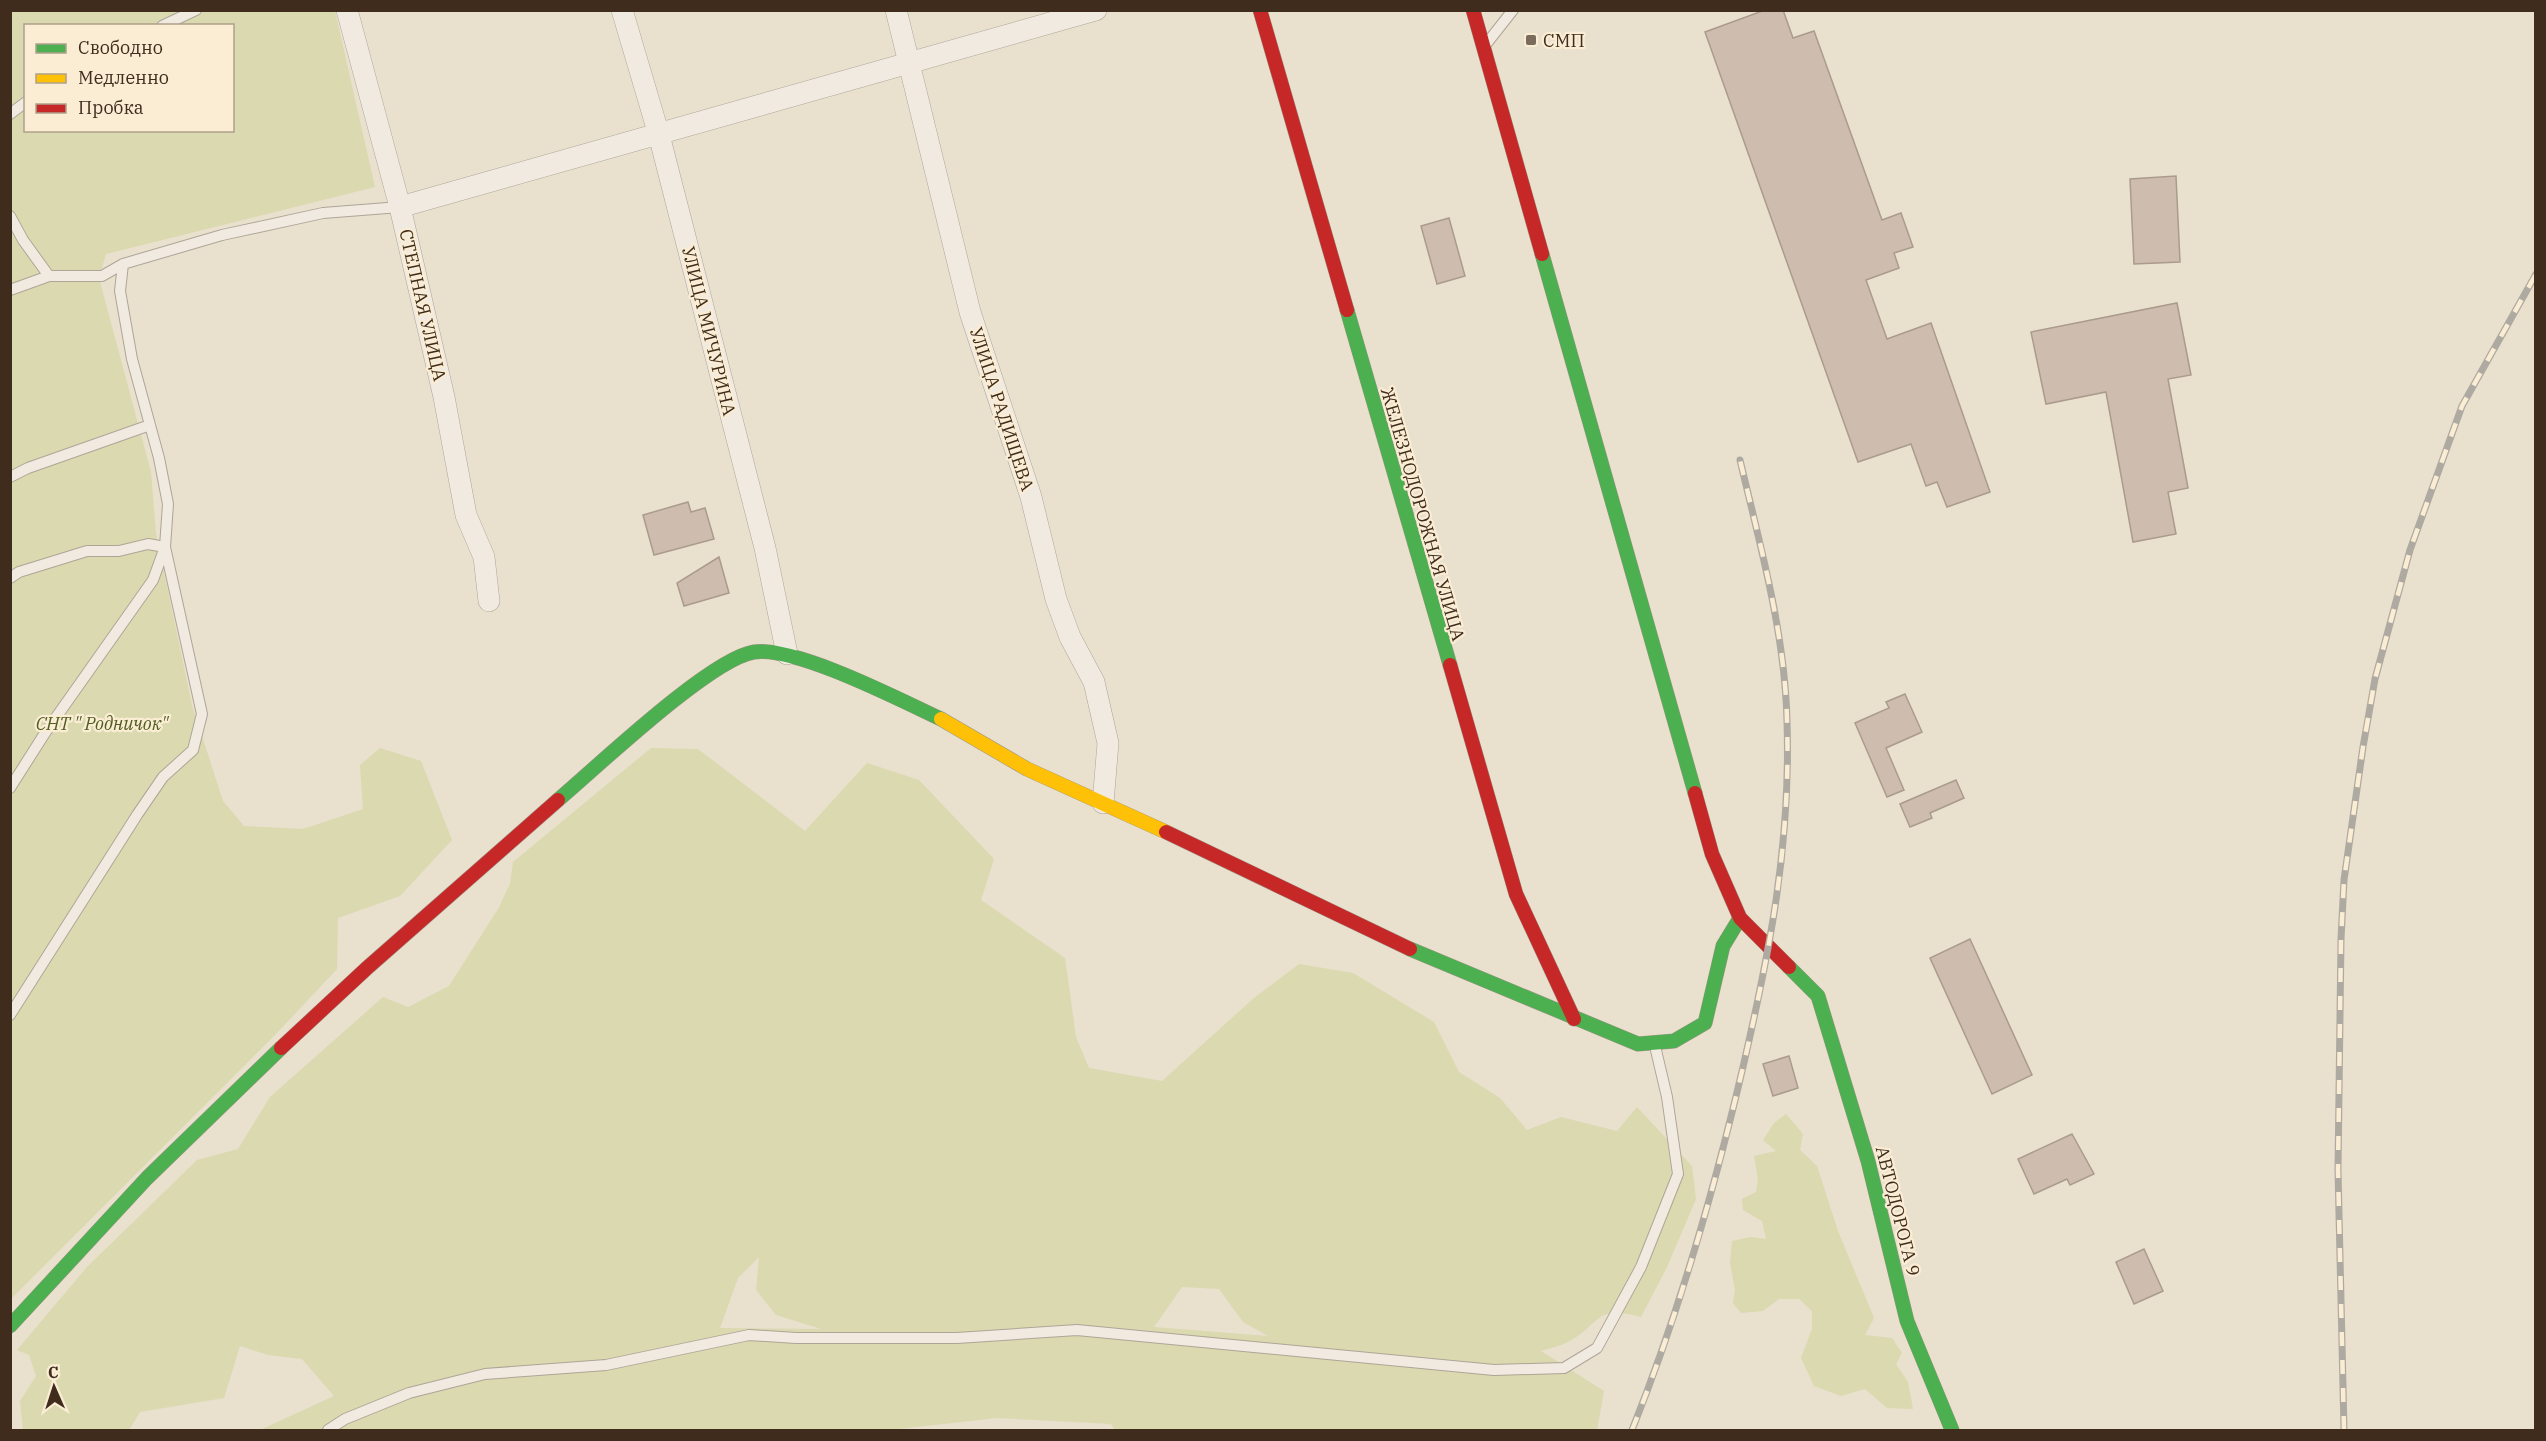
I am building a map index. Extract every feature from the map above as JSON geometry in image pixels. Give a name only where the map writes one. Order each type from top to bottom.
[{"type":"street","name":"СТЕПНАЯ УЛИЦА","points":[[347,10],[400,207],[444,397],[466,515],[484,557],[489,601]]},
{"type":"street","name":"УЛИЦА МИЧУРИНА","points":[[622,10],[659,135],[765,548],[787,654]]},
{"type":"street","name":"УЛИЦА РАДИЩЕВА","points":[[896,10],[911,62],[970,312],[1031,497],[1056,599],[1070,637],[1094,682],[1108,743],[1103,803]]},
{"type":"street","points":[[400,207],[1096,10]]},
{"type":"street","name":"ЖЕЛЕЗНОДОРОЖНАЯ УЛИЦА","points":[[1260,10],[1516,894],[1574,1019]]},
{"type":"street","points":[[10,1326],[147,1178],[243,1084],[492,856],[678,698],[716,669],[753,652],[787,654],[863,683],[952,724],[1027,769],[1436,962],[1638,1044],[1674,1041],[1705,1023],[1723,946],[1740,918],[1712,855],[1473,10]]},
{"type":"street","name":"АВТОДОРОГА 9","points":[[1740,918],[1818,996],[1868,1161],[1907,1322],[1952,1431]]},
{"type":"lane","points":[[166,24],[196,10]]},
{"type":"lane","points":[[1483,48],[1514,10]]},
{"type":"lane","points":[[10,114],[24,104]]},
{"type":"lane","points":[[10,290],[49,276],[102,276],[123,264],[222,235],[323,213],[400,207]]},
{"type":"lane","points":[[10,216],[23,240],[49,276]]},
{"type":"lane","points":[[10,788],[45,733],[153,580],[165,547],[168,504],[132,359],[120,291],[123,264]]},
{"type":"lane","points":[[10,477],[28,468],[150,425]]},
{"type":"lane","points":[[10,578],[19,572],[87,551],[119,551],[148,544],[165,547]]},
{"type":"lane","points":[[10,1016],[163,777],[193,750],[202,714],[165,547]]},
{"type":"lane","points":[[328,1431],[345,1419],[408,1393],[485,1374],[606,1365],[749,1335],[796,1338],[957,1338],[1077,1330],[1494,1370],[1564,1368],[1597,1348],[1641,1267],[1678,1173],[1667,1097],[1654,1042]]},
{"type":"green space","name":"СНТ \" Родничок\"","points":[[11,11],[335,11],[375,187],[106,254],[99,278],[151,472],[156,534],[192,705],[223,801],[244,826],[303,829],[363,809],[360,765],[380,748],[421,761],[452,840],[400,896],[338,918],[337,969],[275,1035],[11,1299]]},
{"type":"green space","points":[[651,748],[698,749],[805,831],[867,763],[919,780],[994,859],[981,900],[1065,958],[1076,1037],[1089,1068],[1162,1081],[1254,998],[1299,964],[1353,973],[1434,1022],[1459,1072],[1500,1098],[1527,1130],[1561,1117],[1617,1131],[1637,1107],[1692,1166],[1696,1199],[1667,1267],[1641,1317],[1606,1314],[1568,1342],[1541,1351],[1604,1391],[1597,1430],[1115,1430],[1111,1424],[997,1418],[890,1430],[260,1430],[334,1396],[302,1359],[268,1355],[240,1346],[224,1398],[140,1412],[129,1430],[23,1430],[20,1401],[36,1376],[29,1355],[17,1350],[87,1267],[197,1160],[238,1149],[270,1097],[383,997],[408,1007],[449,986],[498,909],[510,884],[513,862]],"holes":[[[759,1257],[756,1290],[776,1315],[821,1329],[720,1328],[738,1278]],[[1182,1287],[1219,1289],[1243,1322],[1268,1336],[1154,1327]]]},
{"type":"green space","points":[[1786,1114],[1803,1134],[1800,1150],[1817,1166],[1838,1231],[1874,1318],[1865,1335],[1892,1338],[1902,1353],[1896,1364],[1908,1382],[1913,1409],[1887,1408],[1865,1389],[1841,1396],[1814,1386],[1801,1358],[1812,1329],[1812,1311],[1799,1299],[1779,1299],[1763,1311],[1741,1313],[1733,1303],[1735,1290],[1730,1263],[1732,1241],[1751,1237],[1766,1239],[1762,1221],[1743,1210],[1742,1199],[1756,1192],[1758,1179],[1754,1156],[1776,1151],[1763,1140],[1774,1123]]},
{"type":"building","points":[[1765,10],[1783,10],[1793,38],[1814,31],[1882,220],[1901,213],[1913,247],[1894,253],[1899,268],[1866,280],[1887,339],[1931,323],[1990,492],[1947,507],[1937,482],[1926,486],[1911,444],[1858,462],[1705,32]]},
{"type":"building","points":[[2176,176],[2180,262],[2134,264],[2130,179]]},
{"type":"building","points":[[1449,218],[1465,276],[1437,284],[1421,226]]},
{"type":"building","points":[[2177,303],[2191,375],[2168,379],[2188,488],[2168,492],[2176,534],[2133,542],[2106,392],[2046,404],[2031,332]]},
{"type":"building","points":[[688,502],[691,512],[705,508],[714,539],[654,555],[643,515]]},
{"type":"building","points":[[719,557],[729,593],[684,606],[677,583]]},
{"type":"building","points":[[1905,694],[1922,732],[1886,748],[1904,790],[1887,797],[1855,723],[1889,708],[1886,702]]},
{"type":"building","points":[[1956,780],[1964,798],[1930,813],[1932,818],[1910,827],[1900,804]]},
{"type":"building","points":[[1970,939],[2032,1075],[1992,1094],[1930,958]]},
{"type":"building","points":[[1789,1056],[1798,1088],[1773,1096],[1763,1064]]},
{"type":"building","points":[[2072,1134],[2094,1174],[2070,1185],[2067,1179],[2034,1194],[2018,1159]]},
{"type":"building","points":[[2144,1249],[2163,1291],[2134,1304],[2116,1262]]},
{"type":"railway","points":[[2344,1430],[2338,1170],[2341,939],[2344,880],[2363,747],[2375,679],[2410,550],[2462,406],[2536,274]]},
{"type":"railway","points":[[1632,1430],[1680,1296],[1720,1160],[1762,981],[1782,853],[1787,766],[1787,721],[1782,655],[1770,589],[1740,460]]},
{"type":"traffic: fast","points":[[1542,254],[1695,793]]},
{"type":"traffic: fast","points":[[1347,310],[1450,665]]},
{"type":"traffic: fast","points":[[558,800],[683,693],[710,673],[735,659],[754,652],[772,652],[821,666],[941,719]]},
{"type":"traffic: fast","points":[[1410,949],[1638,1044],[1674,1041],[1705,1023],[1723,946],[1740,918]]},
{"type":"traffic: fast","points":[[1789,967],[1818,996],[1868,1161],[1907,1321],[1952,1430]]},
{"type":"traffic: fast","points":[[10,1326],[147,1178],[281,1048]]},
{"type":"traffic: slow","points":[[941,719],[1027,769],[1166,832]]},
{"type":"traffic: jam","points":[[1260,10],[1347,310]]},
{"type":"traffic: jam","points":[[1473,10],[1542,254]]},
{"type":"traffic: jam","points":[[1450,665],[1516,894],[1574,1019]]},
{"type":"traffic: jam","points":[[1695,793],[1712,854],[1740,918],[1789,967]]},
{"type":"traffic: jam","points":[[281,1048],[367,968],[558,800]]},
{"type":"traffic: jam","points":[[1166,832],[1410,949]]},
{"type":"place","name":"СМП","points":[[1531,40]]}]
